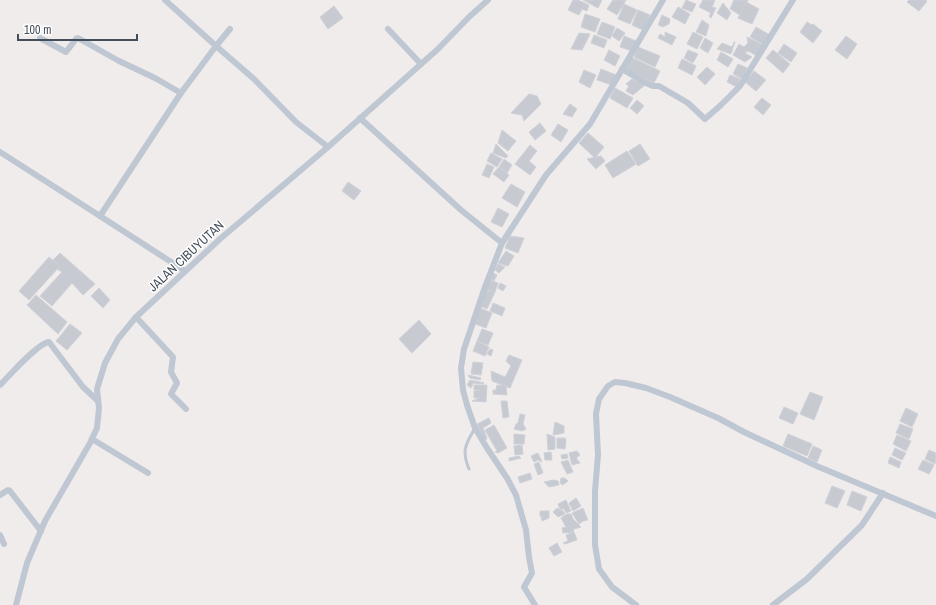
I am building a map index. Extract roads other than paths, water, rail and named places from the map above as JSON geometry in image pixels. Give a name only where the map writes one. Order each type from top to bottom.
[{"type":"street","points":[[164,0],[254,79],[296,122],[328,147]]},
{"type":"street","name":"JALAN CIBUYUTAN","points":[[16,605],[27,563],[45,521],[97,428],[99,416],[97,389],[105,364],[118,339],[136,317],[186,270],[273,192],[328,147],[438,49],[488,0]]},
{"type":"street","points":[[536,605],[524,586],[532,573],[526,530],[516,495],[475,428],[463,390],[461,368],[464,349],[502,243],[546,175],[590,124],[663,0]]},
{"type":"street","points":[[622,69],[646,83],[653,86],[659,86],[688,103],[705,119],[740,86],[793,0]]},
{"type":"street","points":[[100,216],[181,92],[230,29]]},
{"type":"street","points":[[388,29],[421,64]]},
{"type":"street","points":[[40,38],[66,52],[78,38],[119,62],[155,78],[181,92]]},
{"type":"street","points":[[360,118],[461,210],[502,243]]},
{"type":"street","points":[[0,152],[186,270]]},
{"type":"street","points":[[136,317],[173,357],[171,372],[177,383],[171,394],[186,409]]},
{"type":"street","points":[[0,385],[28,357],[45,343],[49,342],[83,387],[98,400]]},
{"type":"street","points":[[636,605],[612,587],[600,569],[595,545],[595,491],[598,455],[596,414],[599,399],[608,386],[615,382],[625,382],[670,397],[718,418],[744,432],[819,467],[936,516]]},
{"type":"street","points":[[92,439],[148,473]]},
{"type":"street","points":[[0,494],[8,490],[10,491],[41,531]]},
{"type":"street","points":[[773,605],[808,579],[862,525],[883,493]]},
{"type":"street","points":[[0,535],[4,544]]},
{"type":"lane","points":[[469,469],[464,451],[468,439],[475,428]]}]
